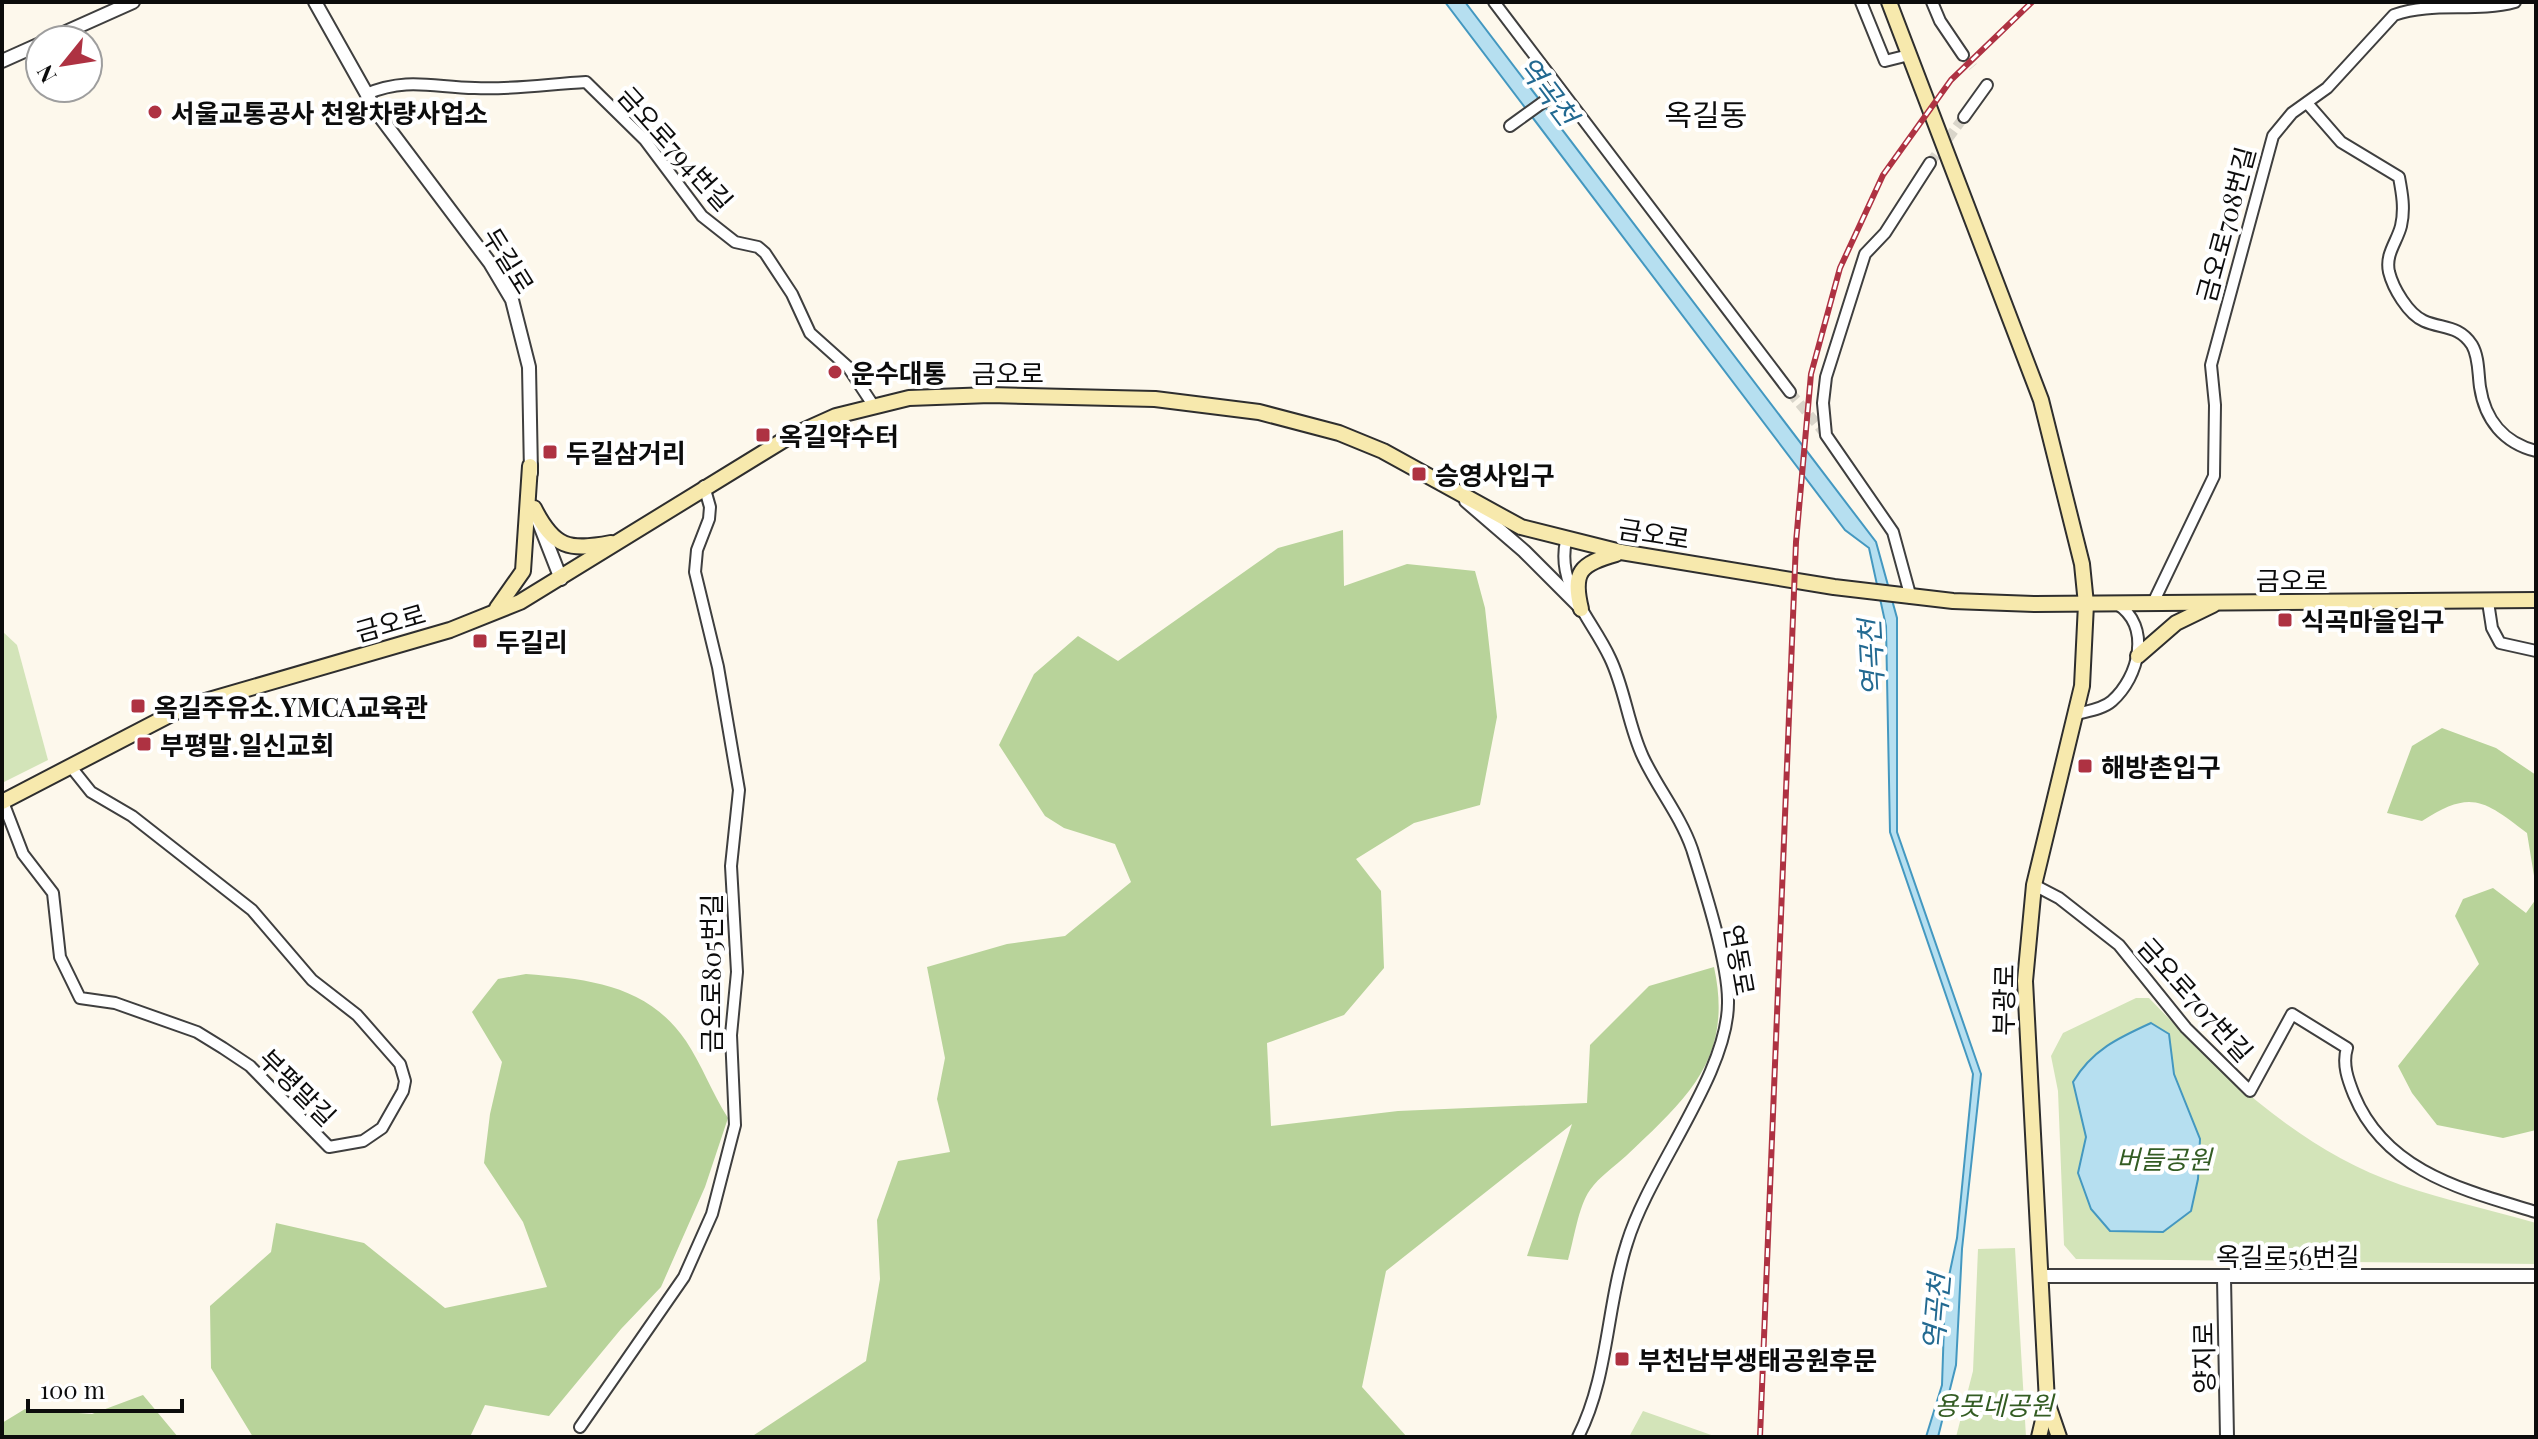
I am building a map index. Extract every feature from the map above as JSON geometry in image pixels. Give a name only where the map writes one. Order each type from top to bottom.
[{"type":"main road","name":"부광로","points":[[1889,2],[2041,400],[2074,528],[2086,604],[2086,652],[2077,714],[2034,885],[2024,1019],[2047,1402],[2039,1437]]},
{"type":"main road","name":"금오로","points":[[2,802],[185,707],[492,614],[561,579],[704,486],[787,438],[836,416],[909,398],[990,395],[1155,399],[1216,405],[1339,433],[1383,451],[1521,527],[1566,541],[1908,598],[2086,604],[2536,600]]},
{"type":"main road","points":[[492,614],[523,571],[530,466]]},
{"type":"main road","points":[[534,508],[550,535],[568,546],[590,547],[619,541]]},
{"type":"main road","points":[[1581,609],[1576,586],[1582,569],[1590,562],[1621,552]]},
{"type":"main road","points":[[2138,656],[2176,623],[2218,603]]},
{"type":"main road","name":"부광로","points":[[2047,1402],[2059,1437]]},
{"type":"street","points":[[83,24],[131,2]]},
{"type":"street","name":"두길로","points":[[315,2],[366,94],[490,263],[512,300],[529,367],[530,466],[534,508],[543,543],[561,579]]},
{"type":"street","points":[[1494,2],[1790,392]]},
{"type":"street","points":[[1861,2],[1885,61],[1909,55]]},
{"type":"street","points":[[1932,2],[1940,21],[1963,55]]},
{"type":"street","name":"금오로708번길","points":[[2153,603],[2214,476],[2211,365],[2267,149],[2281,124],[2327,88],[2394,15],[2409,10],[2491,8],[2515,2]]},
{"type":"street","points":[[2,61],[24,51]]},
{"type":"street","name":"금오로794번길","points":[[366,94],[389,84],[420,82],[475,88],[586,82],[645,140],[702,216],[735,242],[758,247],[765,253],[792,294],[810,333],[848,367],[873,405]]},
{"type":"street","points":[[1964,117],[1987,85]]},
{"type":"street","points":[[1510,126],[1560,90]]},
{"type":"street","points":[[2307,103],[2341,142],[2399,177],[2402,222],[2388,259],[2393,283],[2413,313],[2424,321],[2454,328],[2463,335],[2476,356],[2485,404],[2502,435],[2509,443],[2536,451]]},
{"type":"street","points":[[1908,598],[1893,532],[1826,435],[1823,403],[1826,377],[1865,254],[1885,233],[1930,163]]},
{"type":"street","name":"금오로805번길","points":[[580,1427],[684,1277],[712,1214],[735,1125],[731,1035],[737,972],[731,866],[739,790],[711,634],[695,572],[697,550],[709,519],[710,507],[704,486]]},
{"type":"street","points":[[1451,488],[1532,558],[1581,609]]},
{"type":"street","name":"연동로","points":[[1566,541],[1564,572],[1581,609],[1612,662],[1642,756],[1683,824],[1702,882],[1728,1002],[1720,1050],[1632,1225],[1613,1300],[1598,1393],[1578,1437]]},
{"type":"street","points":[[2488,602],[2492,628],[2500,643],[2536,651]]},
{"type":"street","points":[[2077,714],[2111,702],[2138,656],[2139,632],[2133,618],[2114,603]]},
{"type":"street","name":"부평말길","points":[[2,802],[23,854],[53,893],[60,957],[80,998],[115,1003],[197,1032],[250,1066],[323,1144],[336,1148],[374,1136],[398,1104],[405,1081],[400,1064],[357,1015],[312,980],[252,910],[132,816],[91,792],[71,767]]},
{"type":"street","name":"금오로707번길","points":[[2034,885],[2059,898],[2119,945],[2186,1028],[2250,1091],[2292,1014],[2347,1048],[2343,1060],[2362,1113],[2398,1156],[2412,1167],[2494,1201],[2536,1212]]},
{"type":"street","name":"옥길로56번길","points":[[2041,1276],[2536,1276]]},
{"type":"street","name":"양지로","points":[[2224,1278],[2227,1437]]},
{"type":"green space","points":[[1343,530],[1344,586],[1407,564],[1475,571],[1485,608],[1497,717],[1480,805],[1414,823],[1356,859],[1381,891],[1384,968],[1344,1015],[1267,1043],[1271,1126],[1398,1111],[1587,1103],[1590,1045],[1649,986],[1714,967],[1717,1027],[1711,1052],[1700,1074],[1668,1115],[1590,1190],[1579,1214],[1568,1260],[1527,1256],[1572,1124],[1386,1271],[1362,1387],[1407,1437],[751,1437],[866,1361],[880,1279],[877,1220],[898,1161],[950,1152],[937,1099],[945,1058],[927,967],[1007,944],[1065,936],[1131,882],[1115,844],[1064,828],[1045,816],[999,745],[1034,674],[1078,636],[1118,661],[1278,548]]},
{"type":"green space","points":[[2,631],[17,645],[48,760],[2,783]]},
{"type":"green space","points":[[2442,728],[2496,748],[2536,775],[2536,888],[2527,833],[2488,806],[2465,802],[2422,821],[2387,813],[2412,746]]},
{"type":"green space","points":[[2493,888],[2526,913],[2536,899],[2536,1130],[2503,1138],[2437,1125],[2412,1093],[2398,1066],[2479,964],[2455,916],[2463,899]]},
{"type":"green space","points":[[526,974],[615,988],[654,1008],[671,1022],[686,1041],[728,1118],[705,1187],[661,1287],[621,1329],[549,1416],[485,1405],[470,1437],[253,1437],[211,1368],[210,1306],[271,1252],[276,1223],[364,1243],[445,1308],[547,1287],[523,1222],[484,1163],[490,1114],[502,1062],[472,1012],[498,979]]},
{"type":"green space","name":"버들공원","points":[[2136,998],[2149,998],[2234,1082],[2264,1107],[2329,1151],[2401,1185],[2536,1223],[2536,1264],[2076,1259],[2064,1245],[2058,1091],[2051,1056],[2063,1033]]},
{"type":"green space","name":"용못네공원","points":[[2015,1248],[2026,1437],[1956,1437],[1973,1371],[1978,1249]]},
{"type":"green space","points":[[143,1395],[178,1437],[2,1437],[2,1423],[25,1409],[92,1414]]},
{"type":"green space","points":[[1643,1411],[1717,1437],[1629,1437]]},
{"type":"water","points":[[1445,2],[1465,2],[1876,542],[1897,618],[1897,832],[1981,1074],[1962,1249],[1956,1365],[1938,1437],[1926,1437],[1942,1385],[1945,1295],[1957,1238],[1973,1074],[1890,832],[1886,626],[1869,548],[1845,530]]},
{"type":"water","points":[[2151,1023],[2169,1034],[2174,1074],[2200,1139],[2198,1179],[2191,1211],[2163,1232],[2110,1231],[2091,1209],[2078,1173],[2086,1137],[2073,1082],[2097,1053]]},
{"type":"tunnel","points":[[1963,55],[1973,67]]},
{"type":"tunnel","points":[[1930,163],[1964,117]]},
{"type":"tunnel","points":[[1790,392],[1826,435]]},
{"type":"railway","points":[[1760,1437],[1796,542],[1811,374],[1840,268],[1883,175],[1951,80],[2032,2]]},
{"type":"place","name":"서울교통공사 천왕차량사업소","points":[[155,112]]},
{"type":"place","name":"운수대통","points":[[835,372]]},
{"type":"place","name":"옥길약수터","points":[[763,435]]},
{"type":"place","name":"두길삼거리","points":[[550,452]]},
{"type":"place","name":"승영사입구","points":[[1419,474]]},
{"type":"place","name":"식곡마을입구","points":[[2285,620]]},
{"type":"place","name":"두길리","points":[[480,641]]},
{"type":"place","name":"옥길주유소.YMCA교육관","points":[[138,706]]},
{"type":"place","name":"부평말.일신교회","points":[[144,744]]},
{"type":"place","name":"해방촌입구","points":[[2085,766]]},
{"type":"place","name":"부천남부생태공원후문","points":[[1622,1359]]},
{"type":"district","name":"옥길동","points":[[1706,114]]},
{"type":"water label","name":"역곡천","points":[[1549,90]]},
{"type":"water label","name":"역곡천","points":[[1870,658]]},
{"type":"water label","name":"역곡천","points":[[1935,1312]]}]
